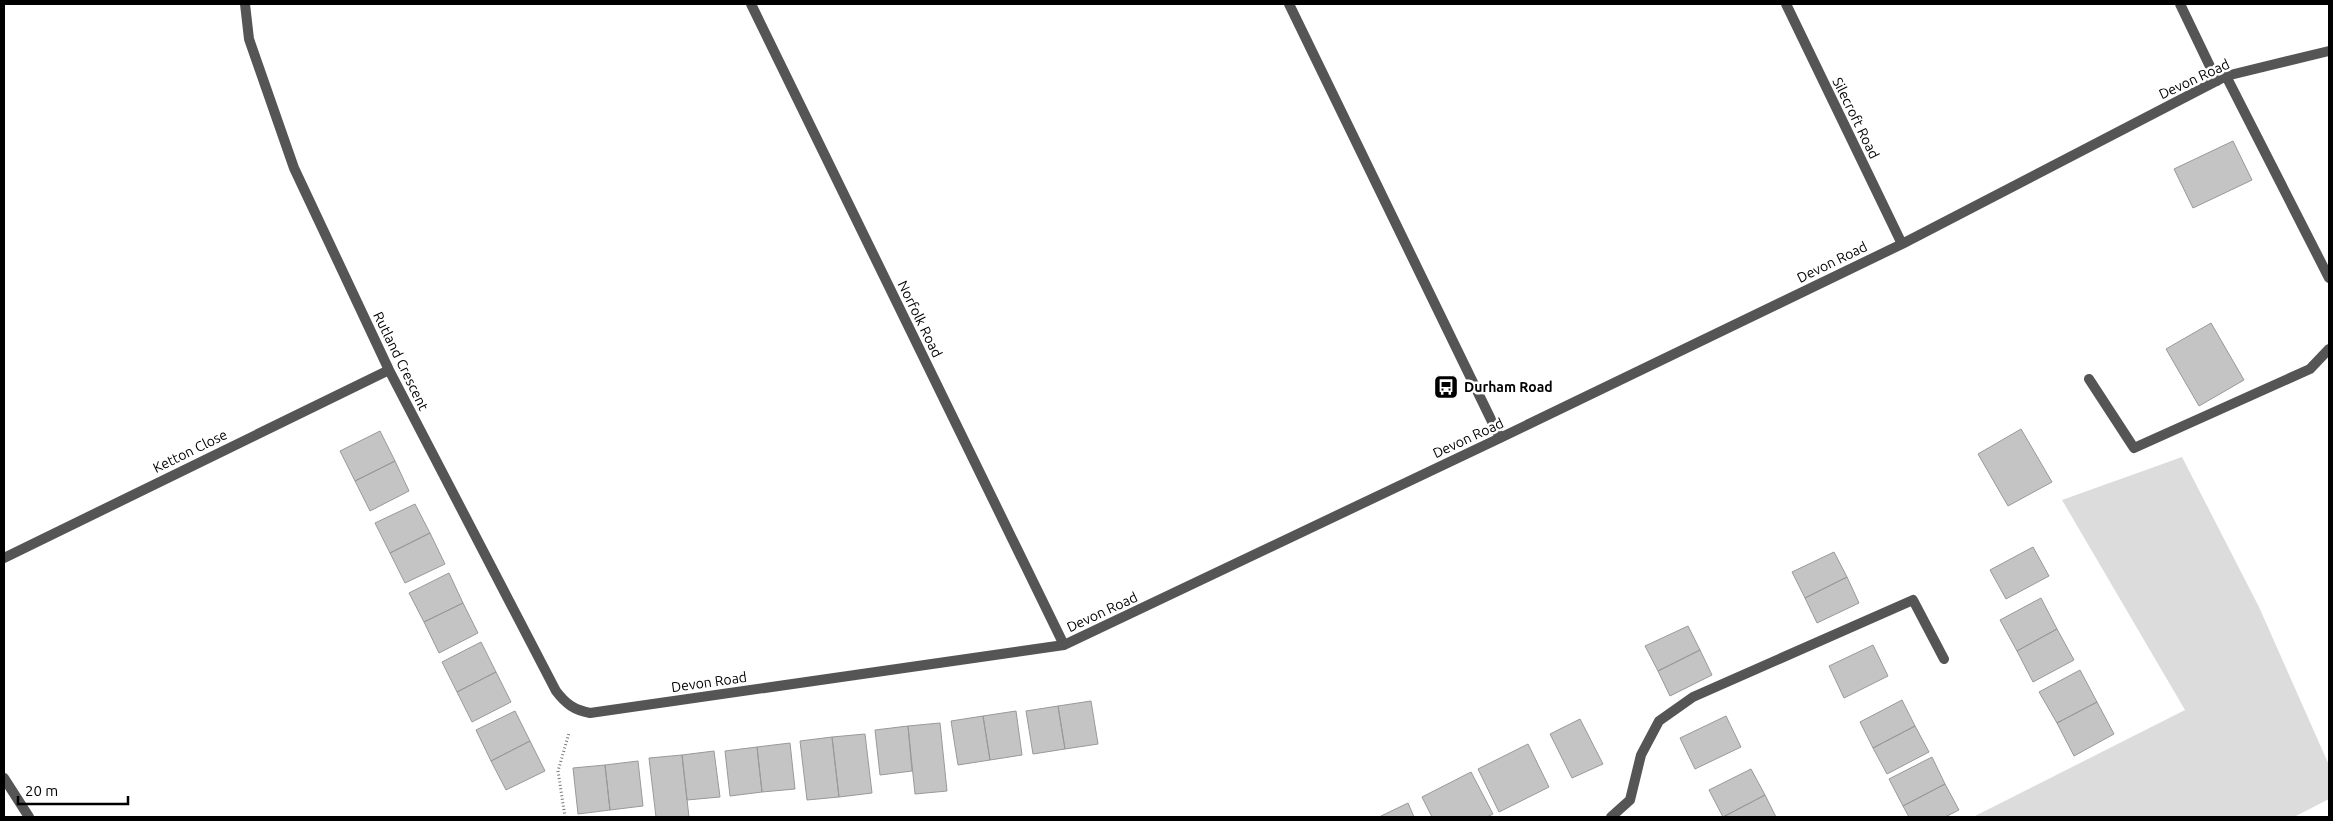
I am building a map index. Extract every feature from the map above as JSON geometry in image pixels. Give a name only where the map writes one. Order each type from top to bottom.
[{"type":"street","name":"Rutland Crescent","points":[[245,4],[249,39],[294,168],[388,370],[556,691],[564,702],[576,710]]},
{"type":"street","name":"Norfolk Road","points":[[751,4],[1064,645]]},
{"type":"street","points":[[1289,4],[1500,438]]},
{"type":"street","name":"Silecroft Road","points":[[1786,4],[1902,244]]},
{"type":"street","points":[[2180,4],[2222,78],[2329,278]]},
{"type":"street","name":"Devon Road","points":[[576,710],[590,713],[1064,645],[1902,244],[2222,78],[2329,50]]},
{"type":"street","points":[[2089,379],[2134,448],[2310,369],[2329,349]]},
{"type":"street","name":"Ketton Close","points":[[4,558],[388,370]]},
{"type":"street","points":[[1611,817],[1630,800],[1641,755],[1659,721],[1693,697],[1913,600],[1944,659]]},
{"type":"street","points":[[4,778],[28,817]]},
{"type":"path","points":[[565,817],[558,772],[576,710]]},
{"type":"shaded area","points":[[2182,457],[2259,607],[2329,765],[2329,799],[2294,817],[1973,817],[2185,710],[2062,500]]},
{"type":"building","points":[[2233,141],[2252,180],[2193,208],[2174,169]]},
{"type":"building","points":[[2211,323],[2244,380],[2199,406],[2166,349]]},
{"type":"building","points":[[2021,429],[2052,482],[2008,506],[1978,454]]},
{"type":"building","points":[[380,431],[395,461],[355,481],[340,451]]},
{"type":"building","points":[[395,461],[409,491],[370,511],[355,481]]},
{"type":"building","points":[[415,504],[430,533],[390,553],[375,523]]},
{"type":"building","points":[[430,533],[445,564],[405,583],[390,553]]},
{"type":"building","points":[[2033,547],[2049,576],[2006,599],[1990,570]]},
{"type":"building","points":[[1834,552],[1847,577],[1805,598],[1792,572]]},
{"type":"building","points":[[449,573],[463,603],[424,622],[409,593]]},
{"type":"building","points":[[1847,577],[1859,603],[1817,623],[1805,598]]},
{"type":"building","points":[[2041,598],[2057,629],[2017,651],[2000,620]]},
{"type":"building","points":[[463,603],[478,633],[439,653],[424,622]]},
{"type":"building","points":[[1688,626],[1700,650],[1658,671],[1645,646]]},
{"type":"building","points":[[2057,629],[2074,660],[2033,682],[2017,651]]},
{"type":"building","points":[[481,642],[496,672],[457,692],[442,662]]},
{"type":"building","points":[[1873,645],[1888,676],[1844,698],[1829,666]]},
{"type":"building","points":[[1700,650],[1712,675],[1670,696],[1658,671]]},
{"type":"building","points":[[2080,670],[2097,702],[2057,723],[2039,692]]},
{"type":"building","points":[[496,672],[511,702],[472,722],[457,692]]},
{"type":"building","points":[[1902,700],[1915,726],[1873,748],[1860,722]]},
{"type":"building","points":[[1091,701],[1098,744],[1065,749],[1058,706]]},
{"type":"building","points":[[2097,702],[2114,734],[2074,756],[2057,723]]},
{"type":"building","points":[[1058,706],[1065,749],[1033,754],[1026,711]]},
{"type":"building","points":[[515,711],[530,741],[491,761],[476,730]]},
{"type":"building","points":[[1016,711],[1022,755],[990,760],[983,716]]},
{"type":"building","points":[[983,716],[990,760],[958,765],[951,721]]},
{"type":"building","points":[[1726,716],[1741,747],[1695,769],[1680,738]]},
{"type":"building","points":[[1580,719],[1603,764],[1572,778],[1550,734]]},
{"type":"building","points":[[940,723],[947,791],[915,794],[908,726]]},
{"type":"building","points":[[908,726],[912,771],[880,775],[875,730]]},
{"type":"building","points":[[1915,726],[1929,752],[1887,774],[1873,748]]},
{"type":"building","points":[[865,734],[872,793],[839,797],[832,737]]},
{"type":"building","points":[[832,737],[839,797],[807,800],[800,741]]},
{"type":"building","points":[[530,741],[545,771],[506,790],[491,761]]},
{"type":"building","points":[[790,743],[795,789],[762,792],[757,747]]},
{"type":"building","points":[[1528,744],[1549,787],[1499,812],[1478,769]]},
{"type":"building","points":[[757,747],[762,792],[730,796],[725,751]]},
{"type":"building","points":[[714,751],[720,797],[687,800],[682,755]]},
{"type":"building","points":[[682,755],[689,817],[656,817],[649,758]]},
{"type":"building","points":[[1932,757],[1945,784],[1903,806],[1889,779]]},
{"type":"building","points":[[638,761],[643,806],[610,810],[605,765]]},
{"type":"building","points":[[605,765],[610,810],[578,814],[573,768]]},
{"type":"building","points":[[1751,769],[1765,795],[1723,817],[1709,790]]},
{"type":"building","points":[[1471,772],[1493,814],[1487,817],[1432,817],[1422,797]]},
{"type":"building","points":[[1945,784],[1959,810],[1945,817],[1909,817],[1903,806]]},
{"type":"building","points":[[1765,795],[1776,817],[1723,817]]},
{"type":"building","points":[[1408,803],[1414,817],[1379,817]]},
{"type":"place","name":"Durham Road","points":[[1446,387]]}]
